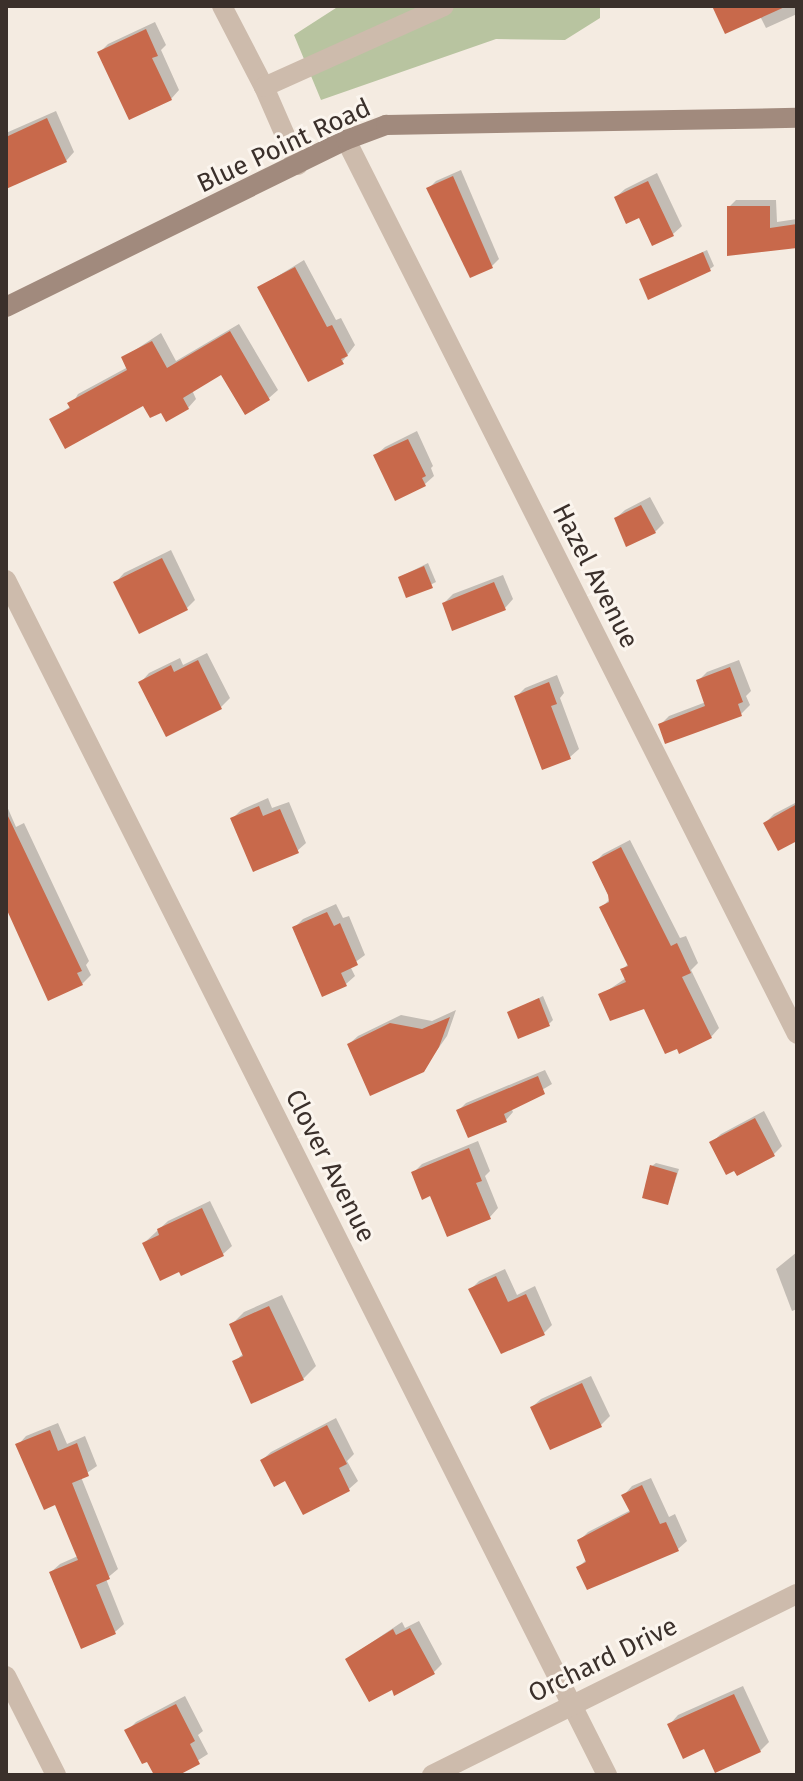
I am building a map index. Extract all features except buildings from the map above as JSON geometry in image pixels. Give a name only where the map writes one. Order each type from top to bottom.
[{"type":"street","points":[[222,6],[264,87],[298,165]]},
{"type":"street","points":[[264,87],[444,6]]},
{"type":"street","name":"Blue Point Road","points":[[6,307],[346,140],[386,125],[797,118]]},
{"type":"street","name":"Hazel Avenue","points":[[346,140],[797,1034]]},
{"type":"street","name":"Clover Avenue","points":[[6,580],[607,1775]]},
{"type":"street","name":"Orchard Drive","points":[[432,1775],[571,1703],[797,1594]]},
{"type":"street","points":[[6,1676],[56,1775]]},
{"type":"green space","points":[[339,6],[600,6],[600,18],[565,40],[496,39],[321,100],[294,35]]}]
